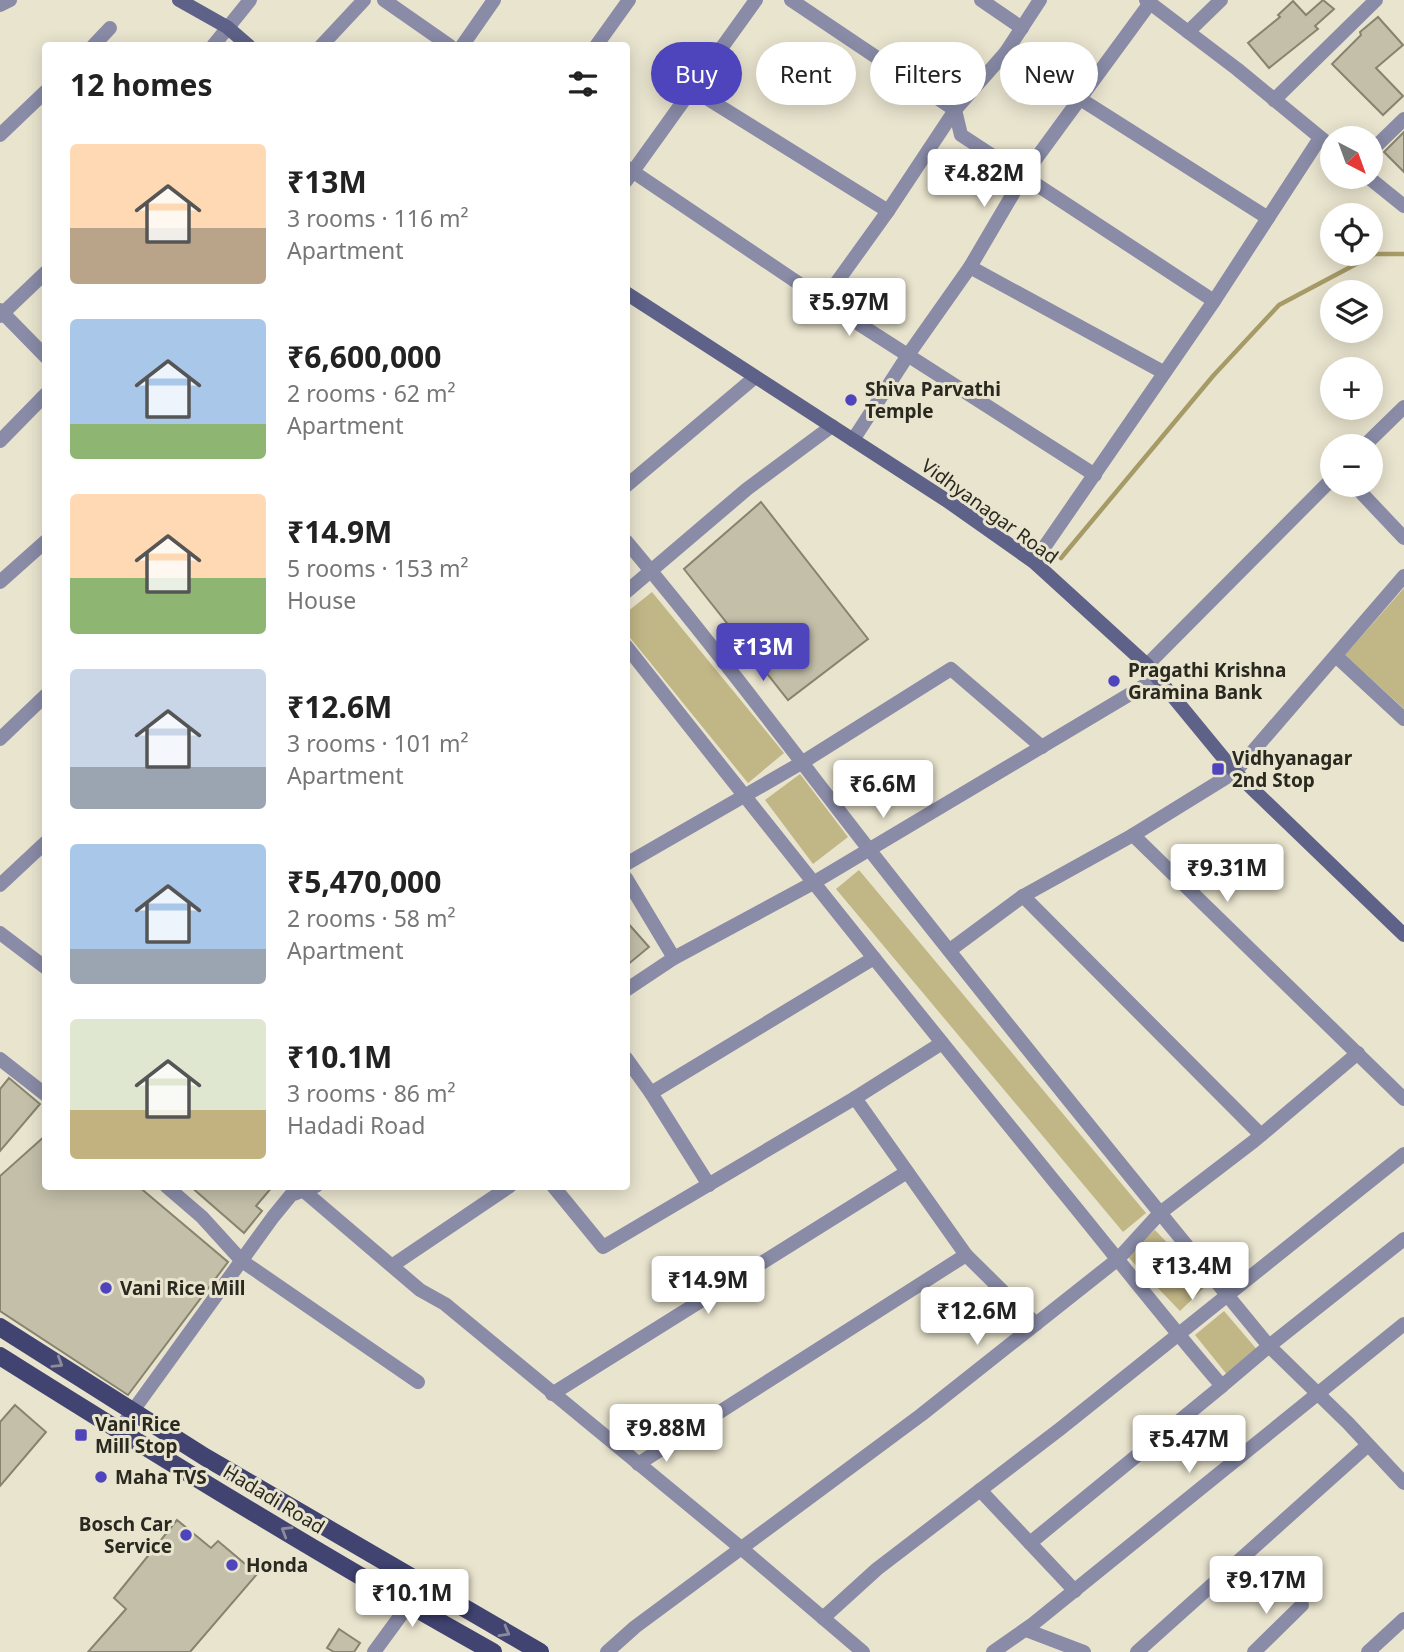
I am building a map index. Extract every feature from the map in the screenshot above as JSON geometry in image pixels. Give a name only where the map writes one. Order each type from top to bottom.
[{"type":"main road","points":[[0,1326],[205,1457],[540,1652]]},
{"type":"main road","name":"Hadadi Road","points":[[0,1356],[408,1605],[493,1652]]},
{"type":"street","points":[[0,5],[8,0]]},
{"type":"street","points":[[179,0],[227,27],[244,42]]},
{"type":"street","points":[[216,42],[250,0]]},
{"type":"street","points":[[325,42],[364,0]]},
{"type":"street","points":[[384,0],[444,42]]},
{"type":"street","points":[[466,42],[494,0]]},
{"type":"street","points":[[599,42],[629,0]]},
{"type":"street","points":[[726,42],[756,0]]},
{"type":"street","points":[[791,0],[955,110],[961,135],[1214,301]]},
{"type":"street","points":[[981,0],[1022,28]]},
{"type":"street","points":[[1013,42],[1041,0]]},
{"type":"street","points":[[1188,32],[1221,0]]},
{"type":"street","points":[[1274,100],[1376,0]]},
{"type":"street","points":[[1098,71],[1148,1],[1320,137]]},
{"type":"street","points":[[97,42],[110,28]]},
{"type":"street","points":[[824,300],[888,211],[955,110],[1000,59]]},
{"type":"street","points":[[0,135],[42,95]]},
{"type":"street","points":[[630,172],[680,105]]},
{"type":"street","points":[[718,105],[888,211]]},
{"type":"street","points":[[853,440],[970,267],[1024,175],[1074,105]]},
{"type":"street","points":[[1090,105],[1268,218]]},
{"type":"street","points":[[1383,139],[1404,119]]},
{"type":"street","points":[[1034,562],[1268,218],[1320,150]]},
{"type":"street","points":[[630,174],[1095,475]]},
{"type":"street","points":[[1383,189],[1404,206]]},
{"type":"street","points":[[970,267],[1163,372]]},
{"type":"street","points":[[42,276],[1,313],[42,354]]},
{"type":"street","name":"Vidhyanagar Road","points":[[630,296],[946,500],[1034,562],[1147,665],[1235,772],[1404,935]]},
{"type":"street","points":[[630,483],[754,378]]},
{"type":"street","points":[[0,441],[42,398]]},
{"type":"street","points":[[1376,434],[1404,407]]},
{"type":"street","points":[[630,589],[747,489],[832,426]]},
{"type":"street","points":[[1147,665],[1320,491]]},
{"type":"street","points":[[1365,497],[1404,538]]},
{"type":"street","points":[[0,582],[42,545]]},
{"type":"street","points":[[630,546],[697,625],[869,849],[1228,1297],[1269,1346],[1404,1483]]},
{"type":"street","points":[[950,950],[1023,897],[1133,835],[1235,772],[1404,576]]},
{"type":"street","points":[[630,651],[813,883],[1222,1386]]},
{"type":"street","points":[[1336,656],[1404,719]]},
{"type":"street","points":[[630,862],[803,762],[951,669],[1042,747]]},
{"type":"street","points":[[630,987],[674,958],[813,883],[1157,678]]},
{"type":"street","points":[[0,738],[42,699]]},
{"type":"street","points":[[1133,835],[1404,1099]]},
{"type":"street","points":[[0,885],[42,846]]},
{"type":"street","points":[[630,885],[674,958]]},
{"type":"street","points":[[1023,897],[1261,1135]]},
{"type":"street","points":[[0,933],[42,965]]},
{"type":"street","points":[[651,1093],[874,958]]},
{"type":"street","points":[[556,1190],[603,1247],[855,1098],[942,1043]]},
{"type":"street","points":[[607,1652],[635,1627],[920,1415],[1118,1259],[1160,1213],[1261,1135],[1358,1053]]},
{"type":"street","points":[[0,1059],[42,1092]]},
{"type":"street","points":[[630,1064],[709,1185]]},
{"type":"street","points":[[855,1098],[965,1255],[1036,1324]]},
{"type":"street","points":[[823,1618],[877,1569],[1228,1297],[1404,1154]]},
{"type":"street","points":[[552,1394],[907,1172]]},
{"type":"street","points":[[171,1190],[202,1217],[242,1261],[418,1381]]},
{"type":"street","points":[[119,1430],[291,1195],[302,1190]]},
{"type":"street","points":[[308,1190],[420,1290],[445,1304],[863,1652]]},
{"type":"street","points":[[393,1265],[504,1190]]},
{"type":"street","points":[[1030,1543],[1269,1346],[1404,1239]]},
{"type":"street","points":[[638,1464],[965,1255]]},
{"type":"street","points":[[993,1652],[1075,1591],[1404,1324]]},
{"type":"street","points":[[1137,1652],[1368,1445]]},
{"type":"street","points":[[980,1490],[1075,1591]]},
{"type":"street","points":[[374,1652],[423,1585]]},
{"type":"street","points":[[1254,1652],[1302,1605]]},
{"type":"street","points":[[1368,1652],[1404,1619]]},
{"type":"street","points":[[1026,1630],[1084,1652]]},
{"type":"shaded area","points":[[1404,588],[1404,709],[1345,655]]},
{"type":"shaded area","points":[[652,592],[784,753],[748,783],[630,638],[630,610]]},
{"type":"shaded area","points":[[800,774],[848,837],[813,864],[765,800]]},
{"type":"shaded area","points":[[859,870],[1146,1213],[1123,1232],[836,889]]},
{"type":"shaded area","points":[[1155,1230],[1207,1285],[1180,1311],[1127,1256]]},
{"type":"shaded area","points":[[1224,1311],[1259,1352],[1229,1377],[1195,1335]]},
{"type":"building","points":[[1323,0],[1334,9],[1315,26],[1318,29],[1269,68],[1248,43],[1280,17],[1278,15],[1293,1],[1306,15]]},
{"type":"building","points":[[1378,17],[1403,45],[1376,68],[1403,96],[1383,115],[1332,64],[1361,35],[1360,32]]},
{"type":"building","points":[[1404,132],[1404,172],[1384,152]]},
{"type":"building","points":[[761,502],[868,639],[788,700],[684,569]]},
{"type":"building","points":[[630,926],[649,947],[630,963]]},
{"type":"building","points":[[9,1078],[40,1104],[0,1151],[0,1089]]},
{"type":"building","name":"Vani Rice Mill","points":[[42,1139],[42,1190],[143,1190],[228,1262],[128,1395],[0,1311],[0,1176]]},
{"type":"building","points":[[195,1190],[270,1190],[256,1206],[262,1211],[244,1233]]},
{"type":"building","points":[[15,1405],[46,1432],[0,1486],[0,1422]]},
{"type":"building","points":[[177,1520],[211,1548],[218,1541],[257,1574],[190,1652],[88,1652],[126,1609],[114,1598]]},
{"type":"building","points":[[339,1629],[360,1643],[354,1652],[334,1652],[327,1648]]},
{"type":"waterway","points":[[1061,558],[1213,376],[1279,305],[1375,254],[1404,254]]},
{"type":"place","name":"Shiva Parvathi Temple","points":[[851,400]]},
{"type":"place","name":"Pragathi Krishna Gramina Bank","points":[[1114,681]]},
{"type":"place","name":"Vidhyanagar 2nd Stop","points":[[1218,769]]},
{"type":"place","name":"Vani Rice Mill","points":[[106,1288]]},
{"type":"place","name":"Vani Rice Mill Stop","points":[[81,1435]]},
{"type":"place","name":"Maha TVS","points":[[101,1477]]},
{"type":"place","name":"Bosch Car Service","points":[[186,1535]]},
{"type":"place","name":"Honda","points":[[232,1565]]}]
